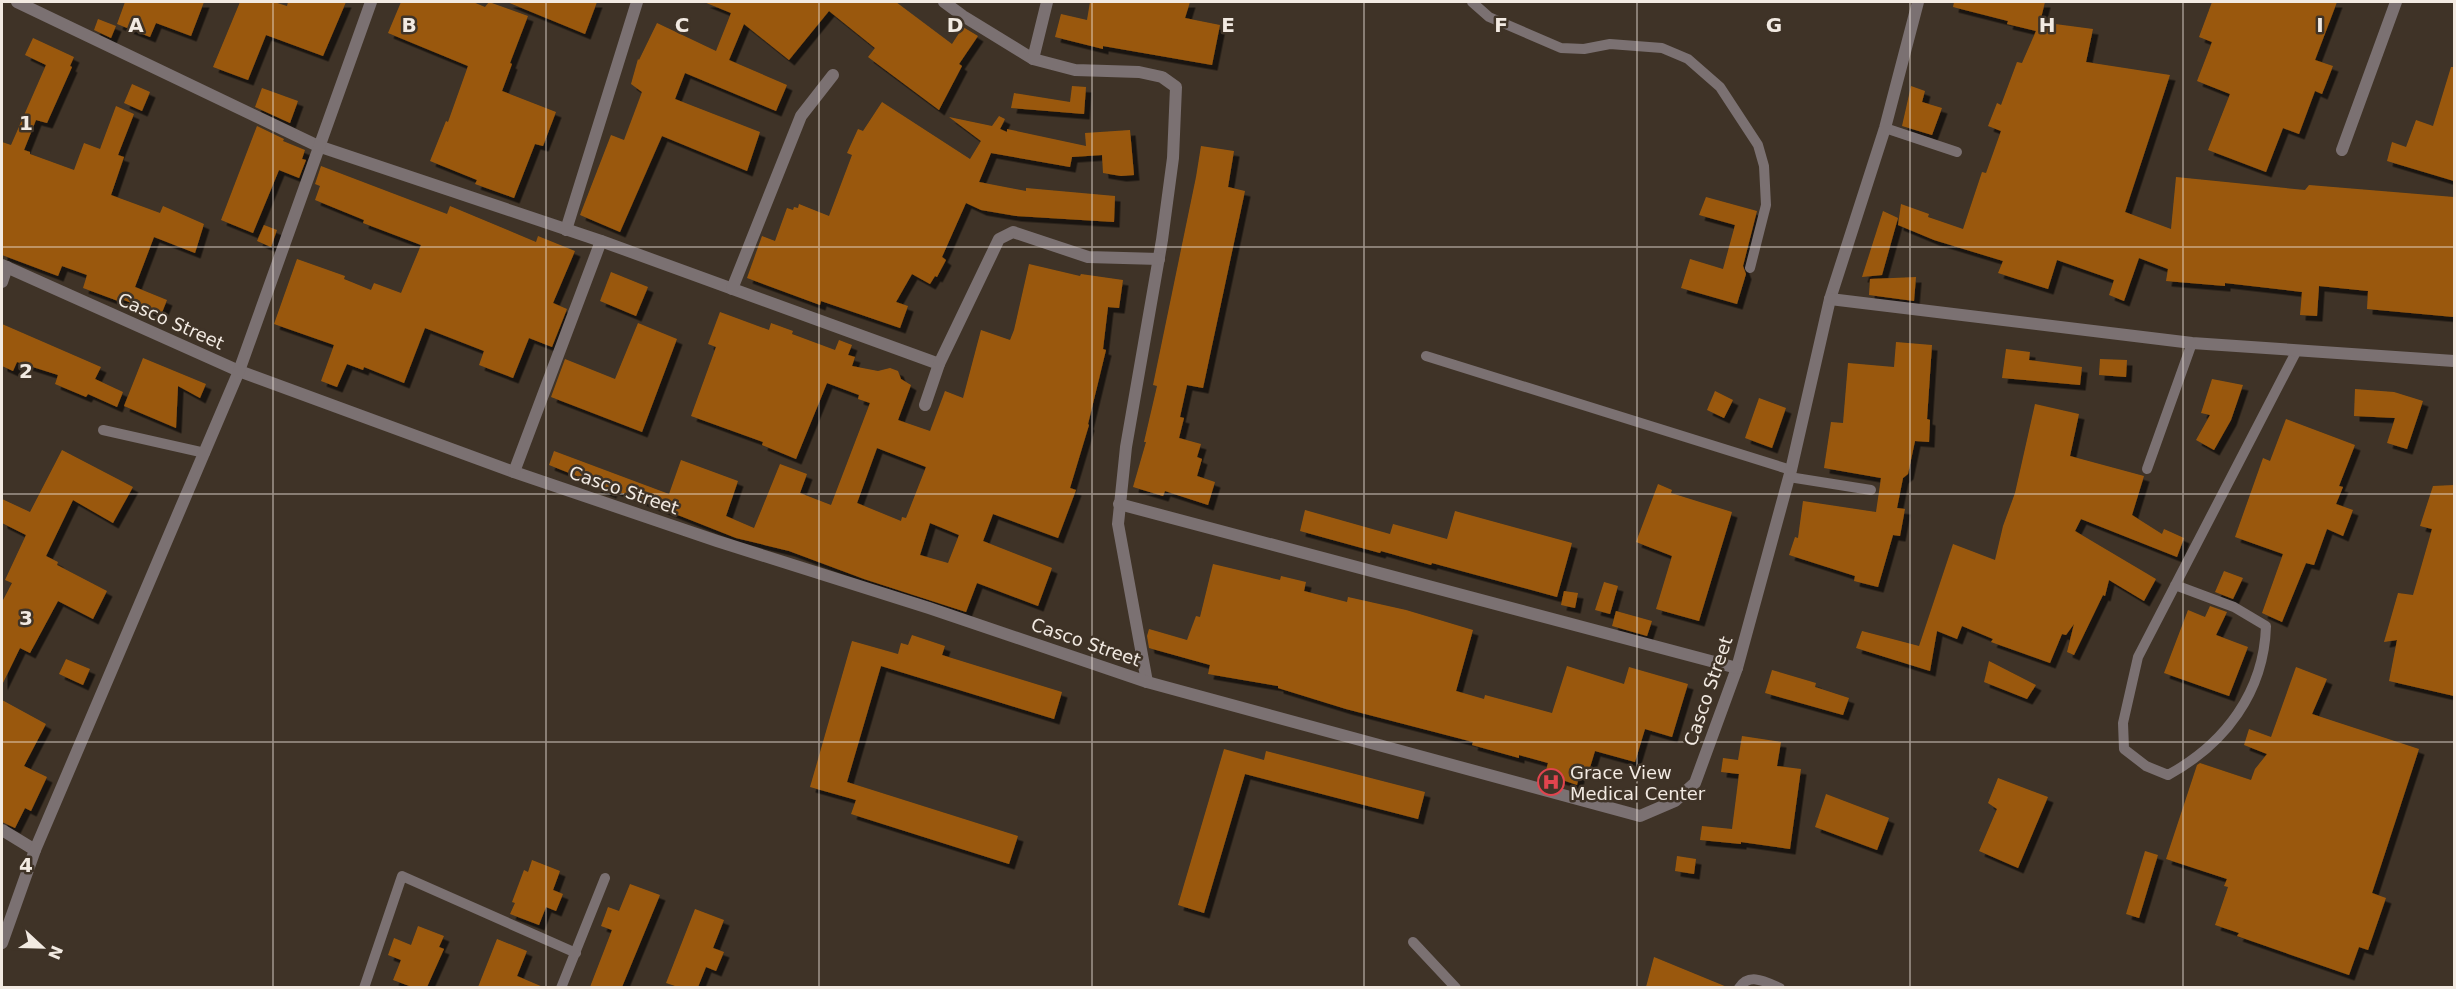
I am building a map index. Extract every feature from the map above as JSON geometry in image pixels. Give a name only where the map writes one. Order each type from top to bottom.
[{"type":"street","points":[[17,2],[318,146],[601,241],[939,364]]},
{"type":"street","points":[[2,943],[5,919],[239,371],[371,2]]},
{"type":"street","points":[[566,230],[637,2]]},
{"type":"street","points":[[944,2],[1033,59],[1075,70],[1139,72],[1162,77],[1176,87],[1173,158],[1119,504],[1118,524],[1147,682]]},
{"type":"street","points":[[1033,59],[1047,2]]},
{"type":"street","name":"Casco Street","points":[[4,266],[239,371],[514,472],[717,541],[940,611],[1147,682],[1640,816],[1675,801],[1695,783],[1737,668],[1790,473],[1830,299],[1885,128],[1918,2]]},
{"type":"street","points":[[2342,150],[2396,2]]},
{"type":"street","points":[[732,289],[801,116],[833,75]]},
{"type":"street","points":[[925,405],[939,364],[999,239],[1013,232],[1088,257],[1159,259]]},
{"type":"street","points":[[514,472],[601,241]]},
{"type":"street","points":[[2,282],[4,266]]},
{"type":"street","points":[[1830,299],[2192,343],[2454,361]]},
{"type":"street","points":[[1119,504],[1737,668]]},
{"type":"street","points":[[2,830],[35,850]]},
{"type":"lane","points":[[1472,2],[1489,16],[1561,48],[1584,49],[1610,44],[1662,48],[1688,59],[1720,87],[1758,145],[1764,166],[1766,205],[1750,268]]},
{"type":"lane","points":[[1885,128],[1958,152]]},
{"type":"lane","points":[[2147,469],[2192,343]]},
{"type":"lane","points":[[2175,585],[2234,608],[2266,626],[2265,651],[2244,705],[2214,743],[2192,761],[2168,775],[2146,766],[2124,749],[2123,723],[2138,657],[2175,585],[2296,351]]},
{"type":"lane","points":[[1426,356],[1790,473],[1871,490]]},
{"type":"lane","points":[[103,429],[205,453]]},
{"type":"lane","points":[[364,987],[402,876],[576,953]]},
{"type":"lane","points":[[561,987],[605,878]]},
{"type":"lane","points":[[1413,942],[1456,987]]},
{"type":"lane","points":[[1739,987],[1742,982],[1751,979],[1780,987]]},
{"type":"building","points":[[125,2],[204,2],[191,36],[156,23],[150,37],[117,24]]},
{"type":"building","points":[[240,2],[274,2],[287,6],[288,2],[346,2],[323,56],[266,35],[248,80],[213,67]]},
{"type":"building","points":[[401,2],[473,2],[485,7],[489,2],[528,16],[502,91],[556,112],[543,146],[535,144],[514,198],[475,184],[477,180],[430,161],[446,121],[448,122],[468,66],[388,33]]},
{"type":"building","points":[[507,2],[597,2],[585,34]]},
{"type":"building","points":[[704,2],[896,2],[952,44],[963,27],[978,36],[959,64],[962,66],[939,110],[868,57],[875,48],[829,11],[789,60],[744,24],[729,60],[787,85],[776,111],[685,73],[675,99],[760,132],[747,171],[662,136],[620,232],[580,215],[611,135],[624,140],[642,92],[631,84],[638,59],[657,23],[716,51],[731,13]]},
{"type":"building","points":[[1090,2],[1190,2],[1185,18],[1220,25],[1212,65],[1103,46],[1103,49],[1055,37],[1061,14],[1087,20]]},
{"type":"building","points":[[1954,2],[2045,2],[2040,22],[2093,29],[2086,62],[2170,75],[2125,212],[2171,229],[2176,177],[2305,190],[2309,185],[2454,197],[2454,317],[2367,309],[2368,291],[2319,286],[2317,316],[2300,315],[2302,292],[2225,283],[2225,286],[2166,281],[2168,269],[2139,258],[2124,301],[2109,295],[2114,280],[2057,260],[2048,289],[1998,273],[2003,261],[1934,240],[1898,225],[1901,204],[1929,214],[1928,217],[1963,229],[1982,172],[1986,173],[2001,131],[1988,126],[1997,103],[2001,105],[2017,62],[2022,63],[2036,31],[2007,24],[2008,21],[1953,7]]},
{"type":"building","points":[[2212,2],[2337,2],[2315,60],[2333,66],[2322,94],[2315,91],[2299,134],[2283,128],[2266,172],[2208,150],[2230,94],[2197,81],[2212,42],[2199,37]]},
{"type":"building","points":[[98,19],[116,26],[111,38],[94,30]]},
{"type":"building","points":[[33,38],[74,57],[70,66],[72,67],[47,123],[36,120],[24,150],[74,170],[84,143],[100,149],[116,106],[134,114],[118,155],[124,157],[111,195],[160,213],[163,206],[204,224],[195,253],[154,237],[135,287],[167,300],[161,315],[119,298],[118,301],[83,288],[87,275],[62,266],[58,276],[2,255],[2,142],[11,145],[46,65],[25,55]]},
{"type":"building","points":[[2451,67],[2454,67],[2454,181],[2387,161],[2392,142],[2406,147],[2416,120],[2433,126]]},
{"type":"building","points":[[132,84],[150,92],[142,111],[124,103]]},
{"type":"building","points":[[1072,86],[1086,87],[1084,114],[1011,108],[1014,93],[1070,102]]},
{"type":"building","points":[[1911,86],[1925,91],[1922,102],[1942,108],[1932,135],[1902,126]]},
{"type":"building","points":[[262,88],[298,101],[290,123],[255,107]]},
{"type":"building","points":[[882,102],[970,159],[981,141],[949,117],[992,126],[999,116],[1005,119],[1000,129],[1007,132],[1007,129],[1086,146],[1085,133],[1130,130],[1134,175],[1121,176],[1103,173],[1102,155],[1072,157],[1070,167],[991,153],[979,182],[1026,191],[1026,188],[1115,196],[1114,222],[1016,216],[981,210],[966,203],[942,257],[946,260],[937,277],[935,276],[930,284],[912,274],[896,302],[908,306],[900,328],[821,301],[820,305],[747,278],[762,236],[775,241],[787,208],[793,210],[794,207],[798,208],[799,204],[829,216],[852,155],[847,153],[858,129],[863,131]]},
{"type":"building","points":[[257,126],[305,150],[302,159],[306,160],[299,178],[279,170],[253,233],[221,220]]},
{"type":"building","points":[[1201,146],[1234,151],[1228,187],[1245,191],[1203,388],[1187,385],[1180,417],[1184,418],[1179,438],[1201,444],[1197,457],[1202,459],[1197,476],[1215,482],[1208,505],[1165,491],[1163,496],[1133,487],[1146,442],[1144,442],[1157,386],[1153,385]]},
{"type":"building","points":[[321,166],[447,214],[450,206],[536,242],[538,236],[575,251],[553,303],[567,309],[552,347],[529,338],[513,378],[479,365],[484,351],[425,328],[404,383],[364,367],[363,370],[347,364],[337,387],[321,381],[334,345],[274,324],[297,259],[345,276],[344,279],[371,290],[374,283],[401,293],[421,245],[363,223],[364,220],[315,200],[320,186],[315,184]]},
{"type":"building","points":[[1706,197],[1757,211],[1743,266],[1746,274],[1737,304],[1681,288],[1690,259],[1723,269],[1735,225],[1699,215]]},
{"type":"building","points":[[1883,211],[1898,218],[1882,275],[1862,277]]},
{"type":"building","points":[[264,225],[277,230],[271,247],[257,241]]},
{"type":"building","points":[[1029,264],[1080,276],[1081,274],[1123,280],[1119,308],[1108,307],[1103,349],[1106,350],[1089,425],[1070,488],[1076,490],[1058,538],[993,514],[983,541],[1052,568],[1038,606],[977,583],[966,612],[864,579],[789,551],[736,538],[612,489],[611,493],[595,487],[597,484],[549,465],[554,451],[669,494],[681,460],[738,481],[726,516],[754,528],[780,464],[807,474],[800,493],[831,505],[870,403],[858,399],[859,395],[827,383],[796,459],[762,445],[763,442],[691,416],[716,347],[708,344],[720,312],[769,330],[771,323],[793,331],[792,334],[835,350],[839,340],[852,345],[848,355],[855,357],[852,366],[878,371],[890,368],[898,371],[901,379],[911,385],[898,420],[930,431],[945,391],[963,398],[981,330],[1010,340]],"holes":[[[877,448],[926,467],[906,518],[902,517],[901,521],[857,503]],[[930,523],[959,535],[948,563],[920,555]]]},
{"type":"building","points":[[611,272],[648,287],[636,316],[600,301]]},
{"type":"building","points":[[1916,277],[1914,301],[1869,295],[1870,279]]},
{"type":"building","points":[[638,323],[677,339],[642,432],[551,397],[565,359],[615,379]]},
{"type":"building","points":[[2,324],[101,367],[95,379],[123,392],[117,407],[88,394],[86,397],[55,384],[58,375],[17,362],[13,371],[2,366]]},
{"type":"building","points":[[1896,342],[1932,345],[1927,419],[1930,420],[1929,442],[1915,441],[1908,474],[1903,478],[1897,508],[1905,509],[1900,536],[1893,535],[1878,587],[1854,581],[1855,576],[1789,555],[1795,537],[1798,538],[1803,501],[1876,512],[1881,478],[1824,468],[1831,422],[1843,423],[1848,363],[1894,367]]},
{"type":"building","points":[[2006,349],[2030,352],[2029,360],[2082,367],[2080,385],[2002,378]]},
{"type":"building","points":[[143,358],[206,384],[200,398],[178,386],[176,428],[124,406]]},
{"type":"building","points":[[2100,359],[2127,360],[2126,377],[2099,375]]},
{"type":"building","points":[[2212,379],[2243,385],[2231,420],[2214,450],[2196,440],[2210,415],[2201,413]]},
{"type":"building","points":[[2355,389],[2394,392],[2423,401],[2407,449],[2387,443],[2395,418],[2354,416]]},
{"type":"building","points":[[1715,391],[1733,400],[1724,418],[1707,410]]},
{"type":"building","points":[[1759,398],[1786,408],[1772,448],[1745,438]]},
{"type":"building","points":[[2035,404],[2079,414],[2070,456],[2144,476],[2132,515],[2162,534],[2164,529],[2184,538],[2177,557],[2081,519],[2075,531],[2156,579],[2144,601],[2109,580],[2105,596],[2103,595],[2074,655],[2067,652],[2074,624],[2066,635],[2062,634],[2050,663],[1991,642],[1993,639],[1962,626],[1957,639],[1937,631],[1930,671],[1856,648],[1862,631],[1919,646],[1953,544],[1995,560],[2003,526],[2015,493]]},
{"type":"building","points":[[2286,419],[2355,445],[2339,486],[2343,487],[2336,504],[2353,510],[2343,536],[2327,529],[2314,565],[2306,563],[2282,622],[2262,613],[2283,554],[2235,537],[2263,458],[2270,461]]},
{"type":"building","points":[[62,450],[133,487],[113,523],[73,500],[46,556],[58,562],[57,565],[107,591],[93,619],[58,601],[30,653],[20,648],[2,685],[2,602],[12,583],[5,580],[26,535],[2,523],[2,499],[30,512]]},
{"type":"building","points":[[1658,484],[1672,490],[1671,493],[1732,512],[1699,621],[1656,609],[1672,556],[1636,542]]},
{"type":"building","points":[[2454,485],[2454,696],[2389,681],[2397,640],[2384,642],[2398,593],[2413,595],[2432,529],[2420,526],[2433,486]]},
{"type":"building","points":[[1305,510],[1390,534],[1393,524],[1447,539],[1455,511],[1572,543],[1557,597],[1432,563],[1431,565],[1381,551],[1380,553],[1300,531]]},
{"type":"building","points":[[1213,564],[1280,580],[1281,576],[1306,582],[1304,591],[1347,602],[1348,597],[1406,610],[1473,630],[1456,691],[1484,699],[1485,695],[1552,713],[1567,666],[1624,684],[1629,667],[1688,684],[1672,737],[1645,729],[1635,762],[1595,751],[1588,774],[1580,772],[1577,785],[1545,774],[1548,763],[1519,755],[1519,758],[1472,745],[1473,742],[1346,709],[1278,688],[1278,686],[1208,674],[1210,665],[1149,648],[1147,636],[1149,629],[1187,640],[1196,616],[1200,617]]},
{"type":"building","points":[[2224,571],[2243,578],[2233,599],[2215,592]]},
{"type":"building","points":[[1604,582],[1618,586],[1610,614],[1595,610]]},
{"type":"building","points":[[1564,591],[1578,593],[1575,608],[1561,605]]},
{"type":"building","points":[[2210,606],[2227,612],[2216,635],[2248,647],[2229,696],[2164,673],[2188,610],[2205,617]]},
{"type":"building","points":[[1616,611],[1652,621],[1647,636],[1612,626]]},
{"type":"building","points":[[912,635],[945,646],[942,655],[1062,692],[1054,719],[881,666],[847,782],[1018,836],[1009,864],[851,814],[856,800],[810,787],[852,641],[898,654],[901,643],[908,645]]},
{"type":"building","points":[[66,659],[90,669],[83,685],[59,674]]},
{"type":"building","points":[[1989,661],[2036,685],[2027,699],[1984,682]]},
{"type":"building","points":[[2296,667],[2327,679],[2312,714],[2419,749],[2372,893],[2386,898],[2368,950],[2359,947],[2349,975],[2237,936],[2239,933],[2215,925],[2228,887],[2224,886],[2227,879],[2166,859],[2197,765],[2200,763],[2251,780],[2255,769],[2267,754],[2244,745],[2249,729],[2271,737]]},
{"type":"building","points":[[1772,670],[1816,683],[1815,687],[1849,698],[1843,715],[1765,693]]},
{"type":"building","points":[[2,700],[46,724],[24,766],[47,777],[31,811],[25,808],[15,828],[2,822]]},
{"type":"building","points":[[1742,736],[1781,742],[1777,766],[1801,769],[1790,849],[1741,842],[1741,844],[1700,840],[1702,826],[1732,829],[1739,774],[1721,772],[1723,758],[1738,760]]},
{"type":"building","points":[[1224,749],[1264,760],[1266,751],[1425,792],[1418,819],[1245,774],[1204,913],[1178,905]]},
{"type":"building","points":[[1998,778],[2048,797],[2018,868],[1979,851],[1997,809],[1988,803]]},
{"type":"building","points":[[1826,794],[1889,818],[1877,850],[1815,827]]},
{"type":"building","points":[[2145,851],[2158,855],[2139,918],[2126,914]]},
{"type":"building","points":[[1677,856],[1696,859],[1694,874],[1675,871]]},
{"type":"building","points":[[532,860],[560,871],[553,890],[563,894],[556,911],[546,907],[539,925],[510,914],[524,870],[528,872]]},
{"type":"building","points":[[630,884],[660,895],[622,987],[590,987],[612,930],[601,926],[608,907],[619,911]]},
{"type":"building","points":[[695,909],[724,920],[713,948],[724,952],[716,971],[706,967],[698,987],[678,987],[666,983]]},
{"type":"building","points":[[418,926],[444,936],[439,947],[444,949],[427,987],[412,987],[393,980],[401,960],[388,955],[394,938],[411,945]]},
{"type":"building","points":[[497,939],[527,951],[517,976],[543,987],[478,987]]},
{"type":"building","points":[[1654,957],[1727,987],[1646,987]]},
{"type":"place","name":"Grace View Medical Center","points":[[1551,782]]}]
